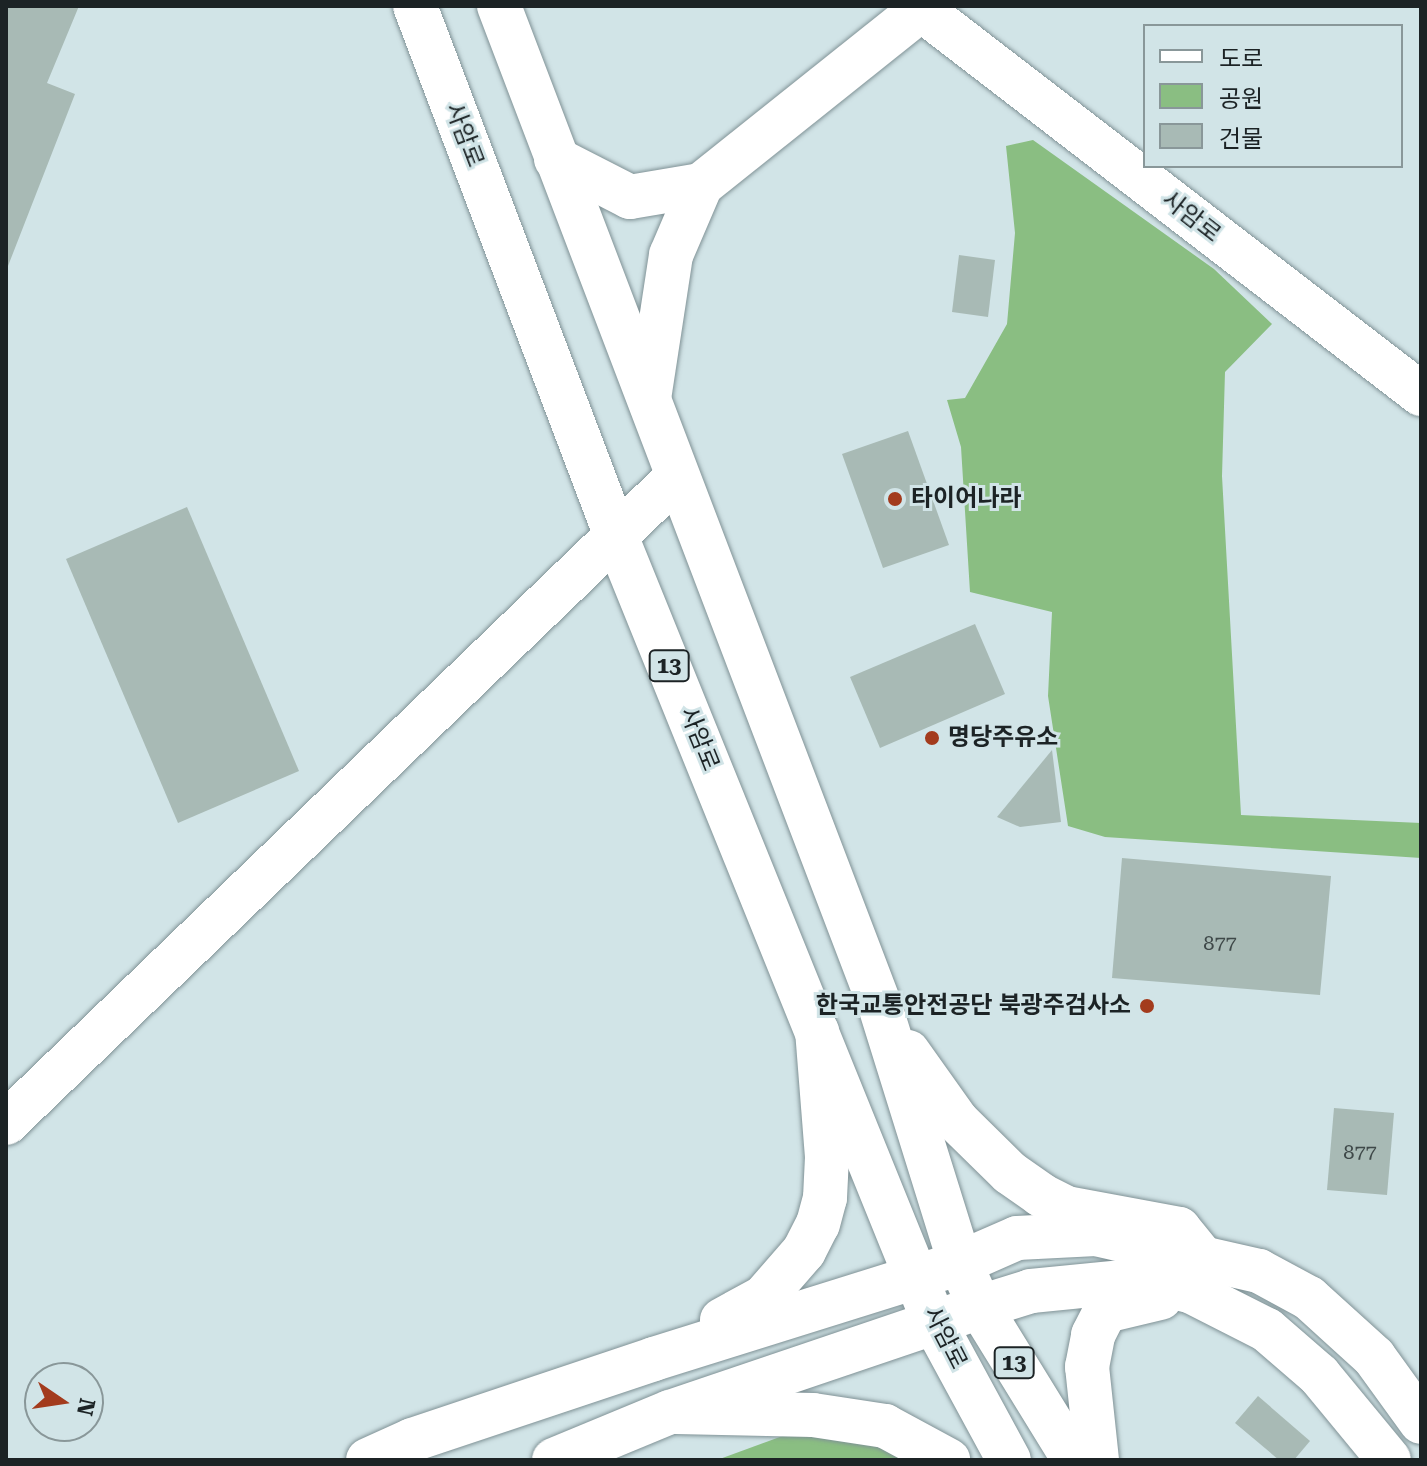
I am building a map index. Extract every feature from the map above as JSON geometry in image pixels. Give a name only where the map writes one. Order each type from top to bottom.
[{"type":"main road","name":"사암로","points":[[415,6],[616,536],[934,1322],[1009,1460]]},
{"type":"main road","name":"사암로","points":[[499,6],[556,159],[650,393],[675,479],[880,1006],[960,1263],[1017,1238],[1096,1234],[1195,1273],[1319,1375],[1389,1460]]},
{"type":"main road","name":"사암로","points":[[650,393],[671,255],[701,185],[924,8],[1421,394]]},
{"type":"main road","name":"사암로","points":[[556,159],[630,197],[701,185]]},
{"type":"main road","points":[[6,1123],[675,479]]},
{"type":"main road","points":[[880,1006],[941,1100],[1010,1173],[1067,1208],[1179,1229],[1195,1273]]},
{"type":"main road","points":[[654,1359],[764,1297],[804,1251],[818,1224],[825,1198],[827,1157],[817,1031]]},
{"type":"main road","points":[[368,1460],[412,1440],[654,1359],[960,1263]]},
{"type":"main road","name":"13","points":[[960,1263],[980,1307],[1074,1460]]},
{"type":"main road","name":"사암로","points":[[554,1460],[670,1412],[1031,1291],[1195,1273],[1259,1271],[1309,1298],[1374,1357],[1421,1422]]},
{"type":"main road","name":"사암로","points":[[1097,1460],[1087,1367],[1093,1335],[1105,1311],[1195,1273]]},
{"type":"main road","points":[[670,1412],[813,1415],[885,1426],[948,1460]]},
{"type":"green space","points":[[1033,140],[1214,269],[1272,324],[1225,372],[1222,476],[1241,815],[1421,823],[1421,858],[1105,837],[1068,826],[1048,696],[1052,612],[970,592],[961,447],[947,400],[965,398],[1007,324],[1015,233],[1006,146]]},
{"type":"green space","points":[[846,1429],[926,1460],[717,1460],[799,1430]]},
{"type":"building","points":[[6,6],[79,6],[47,83],[75,94],[8,266]]},
{"type":"building","points":[[959,255],[995,260],[988,317],[952,312]]},
{"type":"building","name":"타이어나라","points":[[908,431],[949,545],[883,568],[842,454]]},
{"type":"building","points":[[187,507],[299,771],[178,823],[66,559]]},
{"type":"building","points":[[975,624],[1005,694],[880,748],[850,677]]},
{"type":"building","points":[[1052,750],[1061,822],[1020,827],[997,817]]},
{"type":"building","points":[[1122,858],[1331,876],[1320,995],[1112,978]]},
{"type":"building","points":[[1334,1108],[1394,1113],[1387,1195],[1327,1190]]},
{"type":"building","points":[[1258,1396],[1310,1441],[1294,1460],[1279,1460],[1235,1423]]},
{"type":"place","name":"타이어나라","points":[[895,499]]},
{"type":"place","name":"명당주유소","points":[[932,738]]},
{"type":"place","name":"한국교통안전공단 북광주검사소","points":[[1147,1006]]}]
